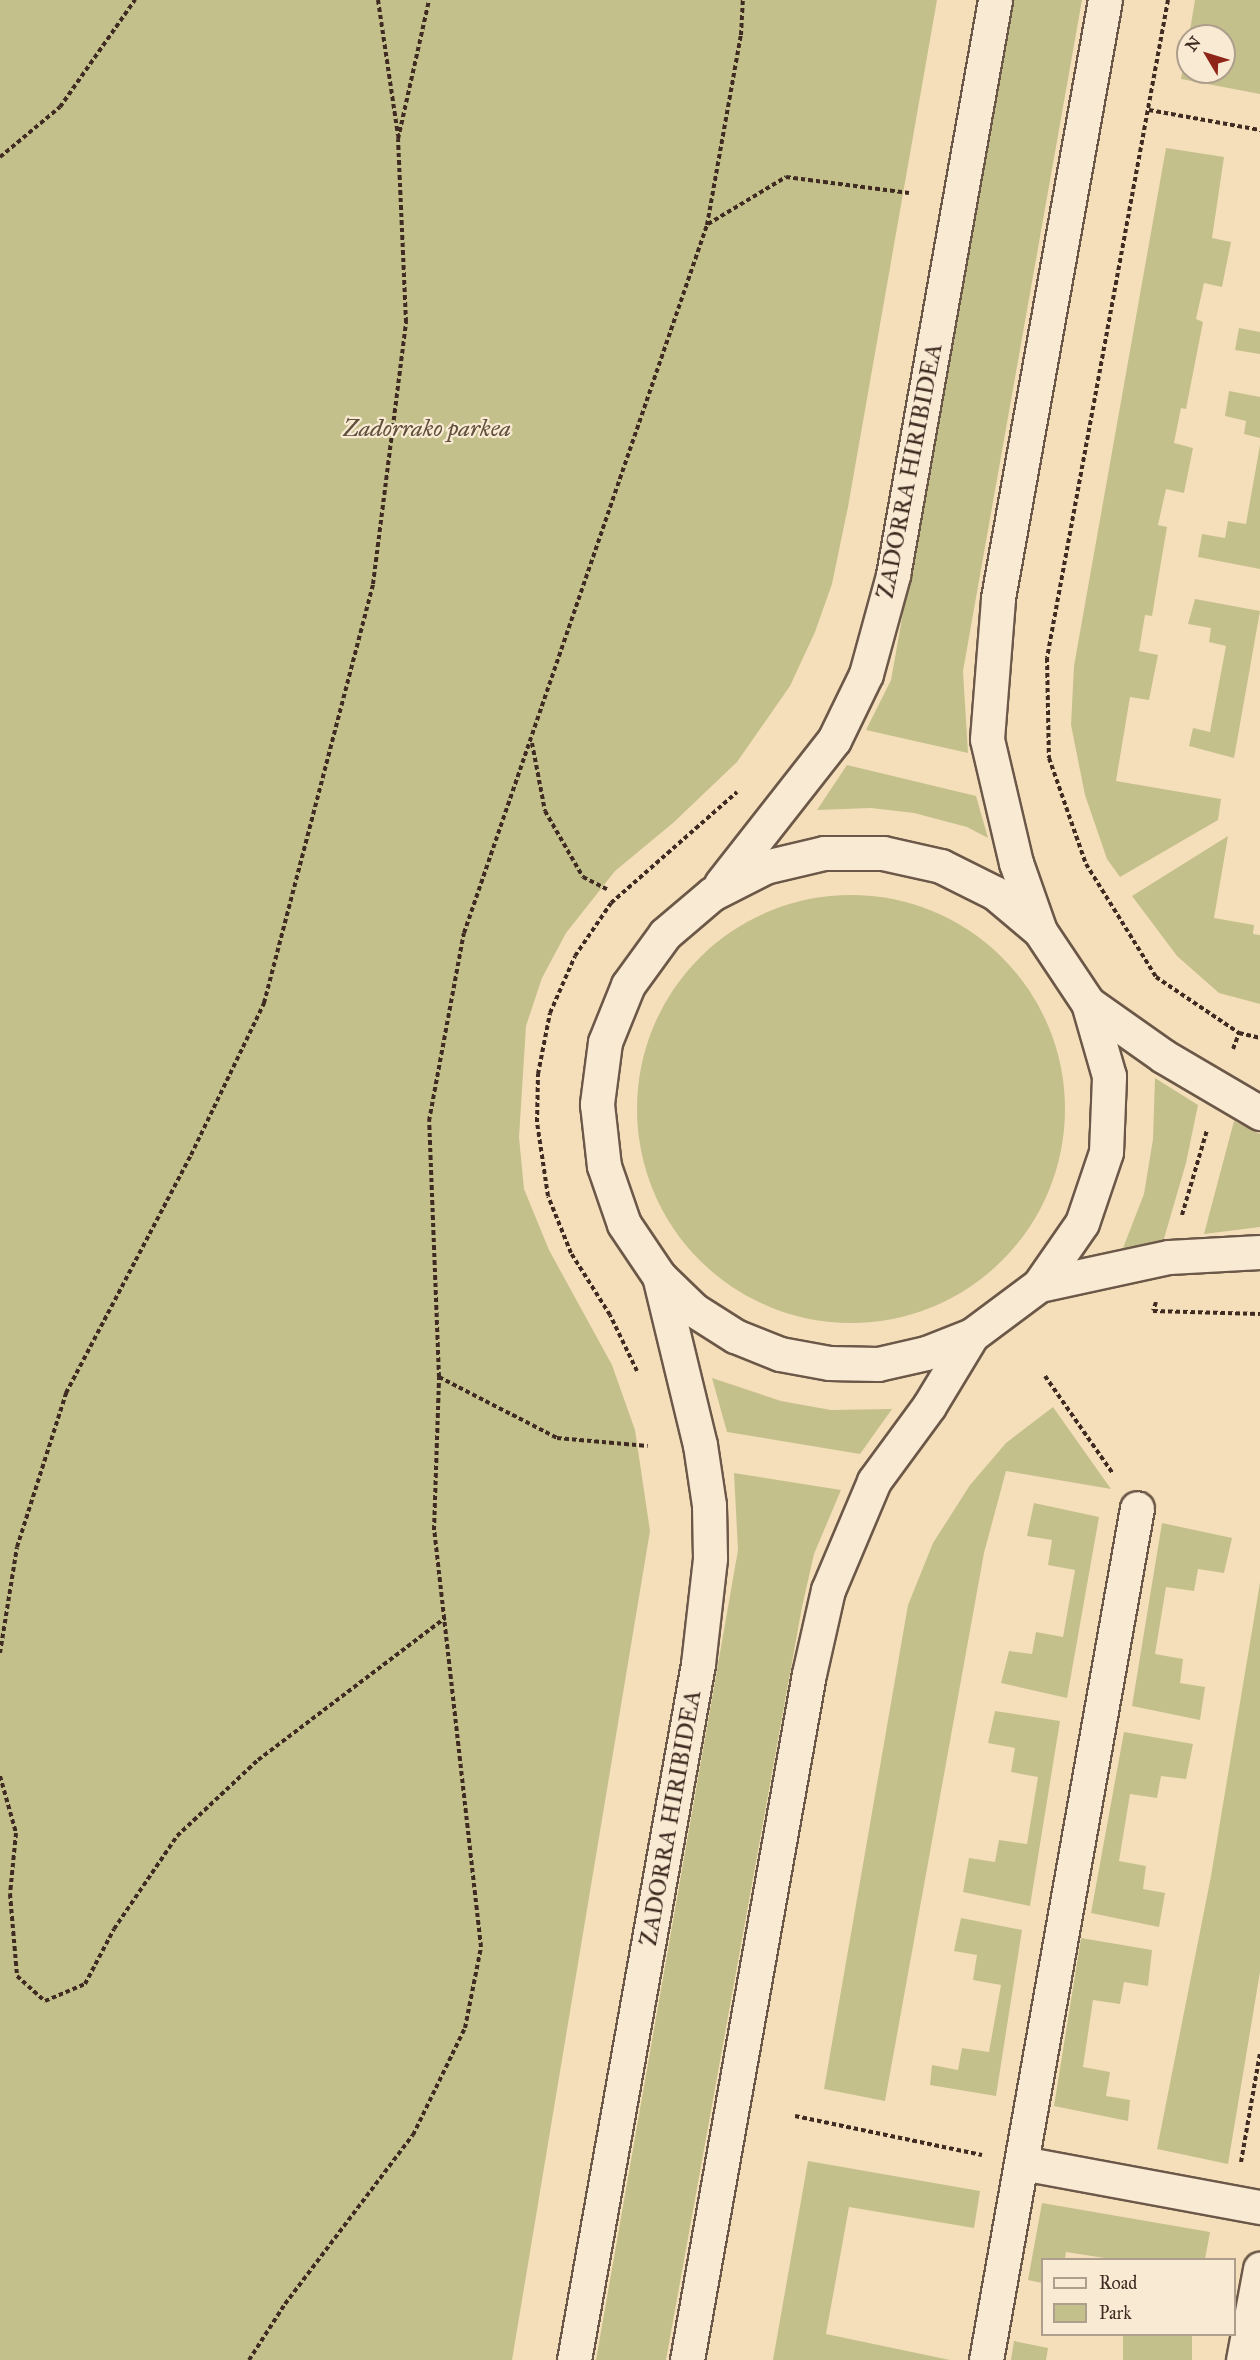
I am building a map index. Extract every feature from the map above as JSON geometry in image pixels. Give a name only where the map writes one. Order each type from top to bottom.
[{"type":"main road","name":"ZADORRA HIRIBIDEA","points":[[712,894],[834,740],[866,674],[893,575],[995,0]]},
{"type":"main road","points":[[1040,931],[995,893],[941,866],[883,853],[824,853],[765,867],[712,894],[665,934],[634,976],[605,1042],[597,1104],[604,1166],[624,1224],[659,1276],[710,1320],[735,1336],[780,1354],[829,1363],[878,1364],[926,1353],[972,1335],[1039,1285],[1082,1223],[1106,1152],[1108,1076],[1088,1003],[1040,931],[1016,863],[987,739],[998,598],[1105,0]]},
{"type":"main road","points":[[1088,1003],[1218,1091],[1260,1113]]},
{"type":"main road","points":[[1039,1285],[1169,1257],[1260,1252]]},
{"type":"main road","name":"ZADORRA HIRIBIDEA","points":[[574,2360],[698,1664],[711,1558],[709,1505],[700,1445],[659,1276]]},
{"type":"main road","points":[[687,2360],[809,1674],[828,1590],[874,1481],[929,1406],[972,1335]]},
{"type":"main road","points":[[986,2360],[1137,1508]]},
{"type":"main road","points":[[1022,2163],[1247,2205]]},
{"type":"main road","points":[[1243,2360],[1260,2269]]},
{"type":"path","points":[[0,157],[60,107],[135,0]]},
{"type":"path","points":[[0,1653],[17,1547],[66,1393],[191,1155],[264,1004],[373,584],[406,322],[398,140],[378,0]]},
{"type":"path","points":[[398,140],[429,0]]},
{"type":"path","points":[[249,2360],[285,2304],[413,2135],[465,2028],[482,1947],[434,1530],[439,1377],[429,1121],[464,933],[532,742],[707,225],[741,34],[743,0]]},
{"type":"path","points":[[1168,0],[1047,658],[1049,758],[1086,864],[1156,977],[1239,1033],[1260,1038]]},
{"type":"path","points":[[1149,110],[1260,130]]},
{"type":"path","points":[[707,225],[786,177],[909,193]]},
{"type":"path","points":[[532,742],[545,811],[583,877],[608,890]]},
{"type":"path","points":[[640,1378],[610,1315],[571,1253],[548,1196],[537,1122],[538,1074],[550,1013],[575,956],[611,903],[740,790]]},
{"type":"path","points":[[1239,1033],[1218,1091],[1153,1311],[1260,1314]]},
{"type":"path","points":[[1045,1376],[1137,1508]]},
{"type":"path","points":[[439,1377],[557,1438],[648,1446]]},
{"type":"path","points":[[0,1776],[16,1833],[10,1894],[17,1976],[45,2001],[85,1984],[114,1929],[177,1836],[258,1760],[445,1618]]},
{"type":"path","points":[[1247,2205],[1260,2053]]},
{"type":"path","points":[[795,2116],[1022,2163]]},
{"type":"green space","name":"Zadorrako parkea","points":[[0,0],[937,0],[848,507],[832,584],[815,632],[790,686],[737,762],[673,823],[615,871],[566,933],[542,978],[526,1026],[519,1137],[524,1189],[549,1250],[612,1365],[635,1430],[650,1531],[512,2360],[0,2360]]},
{"type":"green space","points":[[1012,0],[1082,0],[963,671],[968,753],[866,730],[891,680]]},
{"type":"green space","points":[[1195,0],[1260,0],[1260,94],[1207,84],[1236,84],[1236,24],[1191,24]]},
{"type":"green space","points":[[1166,148],[1224,157],[1212,238],[1231,242],[1222,287],[1204,283],[1196,319],[1203,322],[1186,409],[1181,408],[1174,443],[1193,448],[1184,493],[1166,489],[1158,525],[1167,527],[1152,616],[1145,615],[1139,651],[1158,655],[1149,700],[1130,697],[1116,781],[1221,799],[1218,820],[1120,877],[1107,859],[1085,795],[1071,725],[1074,666]]},
{"type":"green space","points":[[1239,328],[1260,332],[1260,354],[1235,350]]},
{"type":"green space","points":[[1229,391],[1260,397],[1260,438],[1244,434],[1246,421],[1225,416]]},
{"type":"green space","points":[[1260,445],[1260,569],[1198,557],[1202,534],[1225,538],[1228,521],[1246,524]]},
{"type":"green space","points":[[1195,599],[1260,611],[1234,758],[1189,746],[1193,728],[1210,732],[1226,646],[1209,642],[1211,628],[1188,624]]},
{"type":"green space","points":[[847,765],[976,796],[988,838],[967,827],[914,813],[871,808],[817,810]]},
{"type":"green space","points":[[1228,836],[1214,918],[1254,925],[1253,934],[1260,935],[1260,1004],[1219,993],[1177,956],[1132,896]]},
{"type":"green space","points":[[851,895],[893,899],[933,911],[970,931],[1002,958],[1029,990],[1049,1027],[1061,1067],[1065,1109],[1061,1151],[1049,1191],[1029,1228],[1002,1260],[970,1287],[933,1307],[893,1319],[851,1323],[809,1319],[769,1307],[732,1287],[700,1260],[673,1228],[653,1191],[641,1151],[637,1109],[641,1067],[653,1027],[673,990],[700,958],[732,931],[769,911],[809,899]]},
{"type":"green space","points":[[1155,1078],[1198,1105],[1186,1163],[1163,1242],[1123,1248],[1144,1194],[1153,1139]]},
{"type":"green space","points":[[1234,1121],[1260,1134],[1260,1227],[1204,1234]]},
{"type":"green space","points":[[712,1378],[781,1401],[831,1410],[892,1409],[860,1454],[727,1432]]},
{"type":"green space","points":[[1053,1407],[1111,1489],[1006,1471],[984,1553],[885,2101],[824,2089],[908,1605],[933,1543],[970,1485],[1006,1443]]},
{"type":"green space","points":[[734,1473],[841,1490],[814,1554],[802,1607],[666,2360],[596,2360],[738,1550]]},
{"type":"green space","points":[[1034,1503],[1099,1517],[1067,1698],[1001,1683],[1009,1651],[1032,1654],[1036,1632],[1063,1637],[1075,1570],[1048,1565],[1052,1540],[1027,1536]]},
{"type":"green space","points":[[1162,1523],[1232,1538],[1224,1573],[1198,1569],[1194,1591],[1166,1587],[1155,1654],[1183,1659],[1180,1683],[1205,1687],[1200,1720],[1132,1706]]},
{"type":"green space","points":[[1260,1583],[1260,1972],[1228,2164],[1157,2149],[1211,1876]]},
{"type":"green space","points":[[995,1711],[1060,1721],[1030,1906],[963,1892],[969,1858],[995,1862],[999,1840],[1027,1844],[1038,1777],[1011,1772],[1015,1748],[988,1743]]},
{"type":"green space","points":[[1124,1732],[1193,1744],[1186,1779],[1161,1776],[1157,1798],[1130,1794],[1119,1861],[1146,1866],[1143,1889],[1165,1893],[1159,1927],[1091,1913]]},
{"type":"green space","points":[[961,1918],[1022,1930],[996,2096],[930,2085],[932,2065],[958,2070],[962,2048],[989,2052],[1001,1985],[973,1980],[977,1955],[954,1951]]},
{"type":"green space","points":[[1081,1938],[1152,1950],[1148,1986],[1124,1982],[1120,2004],[1093,2000],[1083,2067],[1110,2072],[1106,2096],[1130,2100],[1128,2121],[1054,2106]]},
{"type":"green space","points":[[808,2161],[980,2191],[974,2228],[849,2207],[826,2334],[950,2360],[773,2360]]},
{"type":"green space","points":[[1042,2203],[1210,2232],[1205,2258],[1105,2258],[1066,2252],[1065,2258],[1041,2258],[1041,2283],[1028,2280]]},
{"type":"green space","points":[[1123,2336],[1192,2336],[1192,2360],[1123,2360]]},
{"type":"green space","points":[[1014,2341],[1048,2348],[1046,2360],[1011,2360]]}]
